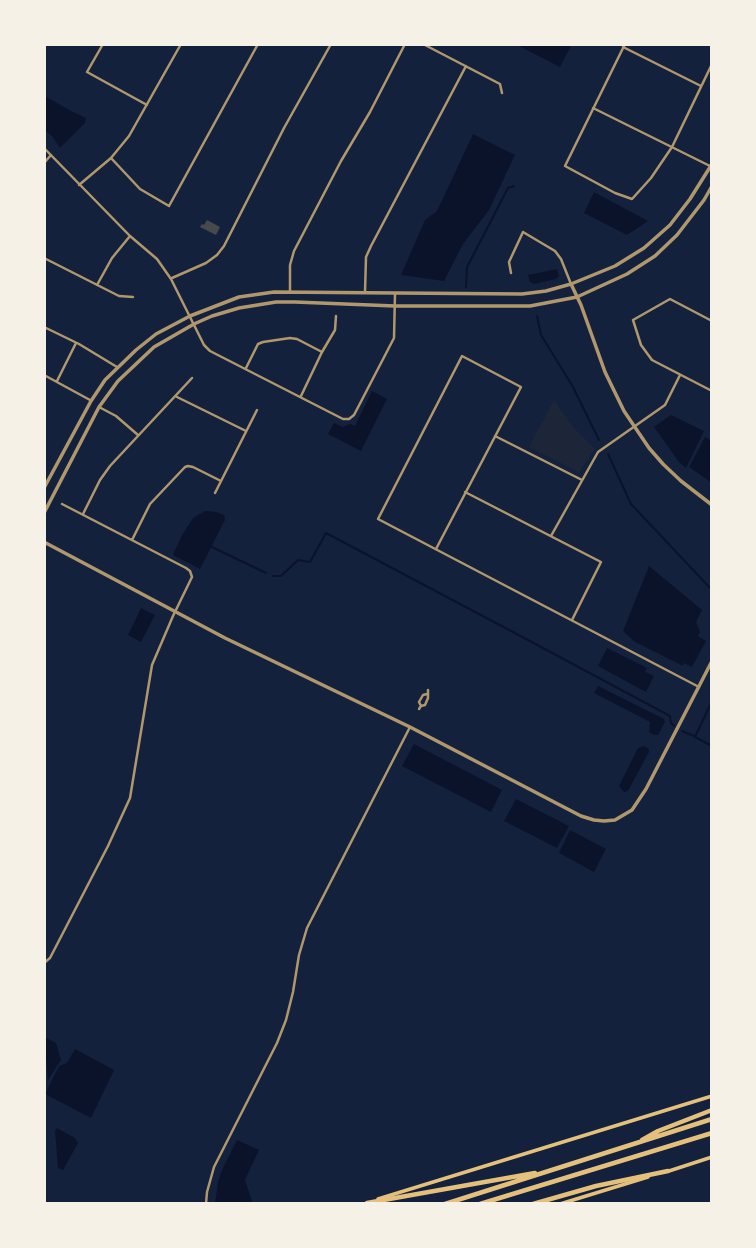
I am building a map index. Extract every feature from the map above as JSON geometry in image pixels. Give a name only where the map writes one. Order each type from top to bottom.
[{"type":"highway","points":[[631,1145],[658,1131],[712,1110]]},
{"type":"highway","points":[[445,1204],[712,1119]]},
{"type":"highway","points":[[480,1204],[712,1133]]},
{"type":"highway","points":[[365,1203],[546,1171]]},
{"type":"highway","points":[[533,1204],[596,1186],[668,1171]]},
{"type":"main road","points":[[365,1203],[712,1096]]},
{"type":"main road","points":[[560,1204],[712,1157]]},
{"type":"street","points":[[103,44],[87,72],[147,105]]},
{"type":"street","points":[[79,185],[111,158],[129,136],[181,44]]},
{"type":"street","points":[[111,158],[140,189],[169,206],[258,44]]},
{"type":"street","points":[[171,279],[206,263],[224,246],[284,128],[331,44]]},
{"type":"street","points":[[290,291],[290,265],[295,251],[405,44]]},
{"type":"street","points":[[424,44],[500,84],[502,93]]},
{"type":"street","points":[[701,86],[624,46],[565,166],[615,193],[632,199],[651,178],[672,147],[712,64]]},
{"type":"street","points":[[365,292],[366,257],[466,66]]},
{"type":"street","points":[[44,488],[105,380],[156,334],[190,316],[239,297],[274,292],[522,294],[546,291],[572,284],[615,266],[644,248],[670,225],[712,166],[593,108]]},
{"type":"street","points":[[44,148],[130,236],[157,259],[171,279],[204,345],[210,351],[343,419],[354,415],[394,338],[395,294]]},
{"type":"street","points":[[44,163],[51,155]]},
{"type":"street","points":[[44,513],[99,407],[118,381],[163,341],[194,324],[212,316],[275,302],[395,306],[530,306],[577,297],[627,274],[654,256],[677,235],[712,186]]},
{"type":"street","points":[[511,273],[509,262],[523,232],[555,251],[582,304],[614,393],[634,427],[663,464],[712,505]]},
{"type":"street","points":[[97,285],[130,236]]},
{"type":"street","points":[[44,258],[119,296],[133,297]]},
{"type":"street","points":[[712,321],[670,299],[633,320],[641,345],[652,360],[712,391]]},
{"type":"street","points":[[301,396],[335,330],[336,316]]},
{"type":"street","points":[[44,327],[117,368]]},
{"type":"street","points":[[246,369],[258,344],[263,342],[296,339],[322,352]]},
{"type":"street","points":[[56,382],[76,343]]},
{"type":"street","points":[[436,549],[520,387],[462,356],[379,519],[436,549],[571,620],[699,687]]},
{"type":"street","points":[[44,375],[116,416],[138,435]]},
{"type":"street","points":[[551,537],[598,452],[665,405],[680,375]]},
{"type":"street","points":[[83,514],[110,466],[192,379]]},
{"type":"street","points":[[176,396],[246,431]]},
{"type":"street","points":[[215,493],[257,410]]},
{"type":"street","points":[[495,436],[582,480]]},
{"type":"street","points":[[132,540],[150,504],[185,467],[193,467],[221,481]]},
{"type":"street","points":[[465,492],[601,562],[571,620]]},
{"type":"street","points":[[44,963],[50,958],[130,798],[152,664],[192,574],[186,568],[61,504]]},
{"type":"street","points":[[44,542],[225,638],[594,820],[614,820],[632,810],[712,661]]},
{"type":"street","points":[[420,708],[425,705],[427,692]]},
{"type":"street","points":[[206,1204],[214,1167],[286,1020],[307,928],[410,727]]},
{"type":"shaded area","points":[[515,44],[572,44],[560,67]]},
{"type":"shaded area","points":[[45,96],[86,118],[85,123],[60,148],[44,130]]},
{"type":"shaded area","points":[[473,134],[515,155],[489,210],[463,244],[444,281],[401,275],[425,220],[437,211]]},
{"type":"shaded area","points":[[594,192],[648,221],[627,235],[584,213]]},
{"type":"shaded area","points":[[557,269],[559,276],[556,279],[534,284],[530,282],[528,275]]},
{"type":"shaded area","points":[[372,391],[387,399],[361,451],[328,434],[334,423],[343,427],[350,424],[355,426]]},
{"type":"shaded area","points":[[554,400],[572,426],[595,449],[579,472],[529,447]]},
{"type":"shaded area","points":[[671,415],[704,431],[686,468],[654,427]]},
{"type":"shaded area","points":[[705,437],[712,441],[712,483],[689,467]]},
{"type":"shaded area","points":[[205,511],[224,515],[225,520],[200,569],[173,555],[193,518]]},
{"type":"shaded area","points":[[649,566],[702,610],[696,622],[700,632],[698,636],[706,641],[692,667],[684,663],[683,666],[635,642],[623,631]]},
{"type":"shaded area","points":[[141,608],[155,615],[141,642],[128,635]]},
{"type":"shaded area","points":[[607,648],[647,668],[645,672],[654,676],[646,692],[598,666]]},
{"type":"shaded area","points":[[598,686],[664,719],[658,735],[649,732],[650,722],[594,693]]},
{"type":"shaded area","points":[[414,744],[502,790],[491,812],[402,766]]},
{"type":"shaded area","points":[[644,746],[649,752],[628,791],[624,792],[619,786],[638,748]]},
{"type":"shaded area","points":[[516,799],[569,826],[557,848],[504,821]]},
{"type":"shaded area","points":[[570,830],[606,849],[594,872],[559,853]]},
{"type":"shaded area","points":[[44,1037],[56,1043],[61,1060],[48,1080]]},
{"type":"shaded area","points":[[75,1049],[114,1070],[91,1118],[45,1094],[59,1066],[67,1063]]},
{"type":"shaded area","points":[[57,1128],[75,1138],[78,1143],[63,1170],[58,1168]]},
{"type":"shaded area","points":[[237,1140],[259,1150],[245,1180],[253,1204],[215,1204],[222,1170]]},
{"type":"building","points":[[207,220],[220,227],[216,235],[200,227]]},
{"type":"waterway","points":[[466,287],[467,267],[508,188],[514,186]]},
{"type":"waterway","points":[[537,316],[541,335],[573,387],[599,440]]},
{"type":"waterway","points":[[608,454],[631,504],[712,590]]},
{"type":"waterway","points":[[273,576],[281,576],[298,560],[310,562],[326,533],[670,716],[674,726]]},
{"type":"waterway","points":[[212,547],[266,573]]},
{"type":"waterway","points":[[712,701],[695,737],[712,746]]},
{"type":"waterway","points":[[682,731],[694,736]]}]
